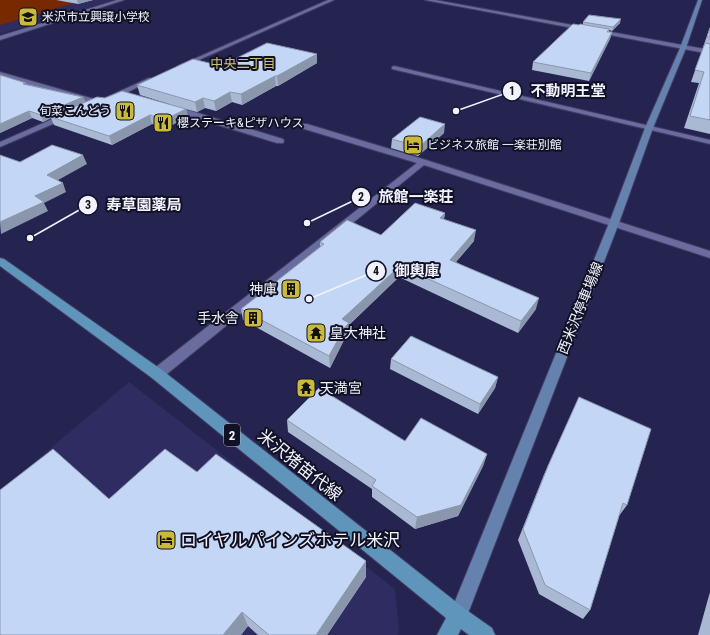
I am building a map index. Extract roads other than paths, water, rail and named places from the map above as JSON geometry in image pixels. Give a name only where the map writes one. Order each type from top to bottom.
[{"type":"main road","name":"西米沢停車場線","points":[[458,616],[614,223],[649,128],[683,48],[700,0]]},
{"type":"main road","name":"米沢猪苗代線","points":[[0,261],[157,374],[458,616],[485,635]]},
{"type":"main road","points":[[447,635],[458,616]]},
{"type":"street","points":[[0,38],[122,0]]},
{"type":"street","points":[[171,70],[332,0]]},
{"type":"street","points":[[427,0],[710,52]]},
{"type":"street","points":[[394,68],[710,142]]},
{"type":"street","points":[[0,74],[94,105],[157,77]]},
{"type":"street","points":[[120,93],[136,97]]},
{"type":"street","points":[[166,106],[280,141]]},
{"type":"street","points":[[0,146],[77,112]]},
{"type":"street","points":[[304,126],[423,162],[710,255]]},
{"type":"street","points":[[157,374],[423,162]]},
{"type":"place","name":"米沢市立興譲小学校","points":[[28,17]]},
{"type":"place","name":"旬菜こんどう","points":[[125,111]]},
{"type":"place","name":"不動明王堂","points":[[456,111]]},
{"type":"place","name":"櫻ステーキ&ピザハウス","points":[[163,123]]},
{"type":"place","name":"ビジネス旅館 一楽荘別館","points":[[413,145]]},
{"type":"place","name":"旅館一楽荘","points":[[307,223]]},
{"type":"place","name":"寿草園薬局","points":[[30,238]]},
{"type":"place","name":"神庫","points":[[291,289]]},
{"type":"place","name":"御輿庫","points":[[309,299]]},
{"type":"place","name":"手水舎","points":[[253,318]]},
{"type":"place","name":"皇大神社","points":[[316,333]]},
{"type":"place","name":"天満宮","points":[[306,388]]},
{"type":"place","name":"ロイヤルパインズホテル米沢","points":[[166,540]]},
{"type":"district","name":"中央二丁目","points":[[243,63]]}]
